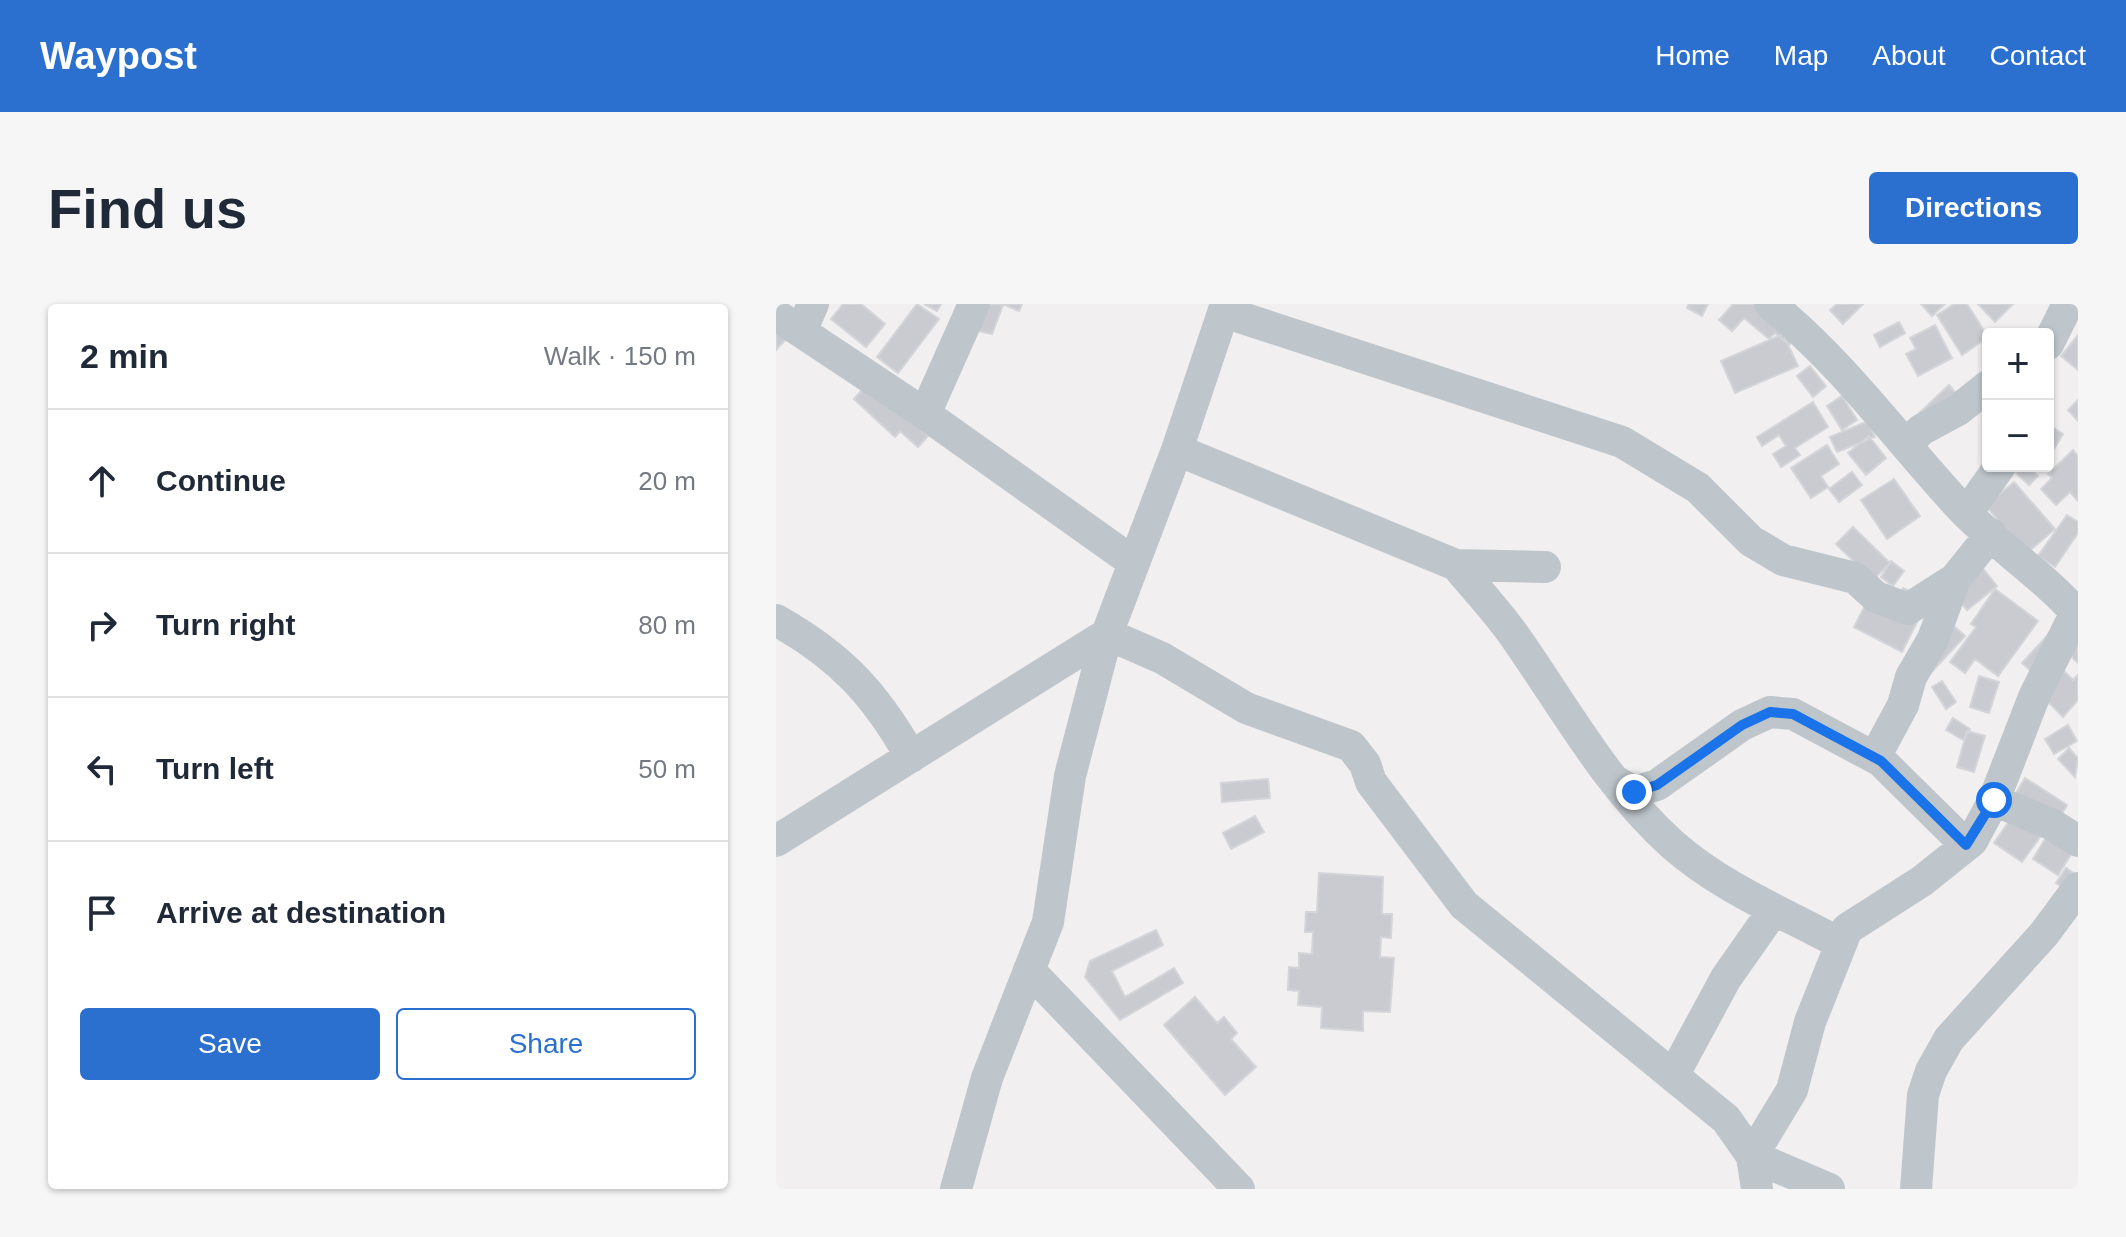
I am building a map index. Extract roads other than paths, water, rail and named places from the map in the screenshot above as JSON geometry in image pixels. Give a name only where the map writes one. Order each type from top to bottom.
[{"type":"street","points":[[925,414],[974,304]]},
{"type":"street","points":[[1752,1156],[1792,1090],[1810,1022],[1847,929],[1922,881],[1966,845],[1994,800],[2034,697],[2077,612],[1979,524],[1793,322],[1770,304]]},
{"type":"street","points":[[2054,332],[2068,304]]},
{"type":"street","points":[[956,1189],[987,1078],[1048,922],[1070,776],[1107,634],[1177,450],[1225,308],[1622,442],[1698,488],[1751,541],[1783,560],[1855,578],[1876,597],[1896,605],[1908,609],[1955,579]]},
{"type":"street","points":[[797,317],[925,414],[1133,562]]},
{"type":"street","points":[[1907,444],[1921,430],[1958,410],[1982,391]]},
{"type":"street","points":[[1177,450],[1456,565],[1545,567]]},
{"type":"street","points":[[1875,757],[1903,705],[1911,677],[1933,639],[1998,472]]},
{"type":"street","points":[[1456,565],[1516,638],[1617,782],[1674,846],[1773,911],[1841,944]]},
{"type":"street","points":[[776,620],[832,655],[892,723],[911,757]]},
{"type":"street","points":[[776,841],[1107,634]]},
{"type":"street","points":[[1107,634],[1162,658],[1246,708],[1351,746],[1365,764],[1371,782],[1464,905],[1726,1119],[1752,1156],[1757,1189]]},
{"type":"street","points":[[1617,782],[1634,792],[1657,785],[1742,725],[1770,712],[1793,714],[1875,757],[1966,845]]},
{"type":"street","points":[[1994,800],[2051,824],[2078,841]]},
{"type":"street","points":[[1916,1189],[1923,1095],[1931,1071],[1949,1039],[2044,934],[2078,888]]},
{"type":"street","points":[[1673,1076],[1726,978],[1773,911]]},
{"type":"street","points":[[1029,970],[1239,1189]]},
{"type":"street","points":[[1752,1156],[1829,1189]]}]
